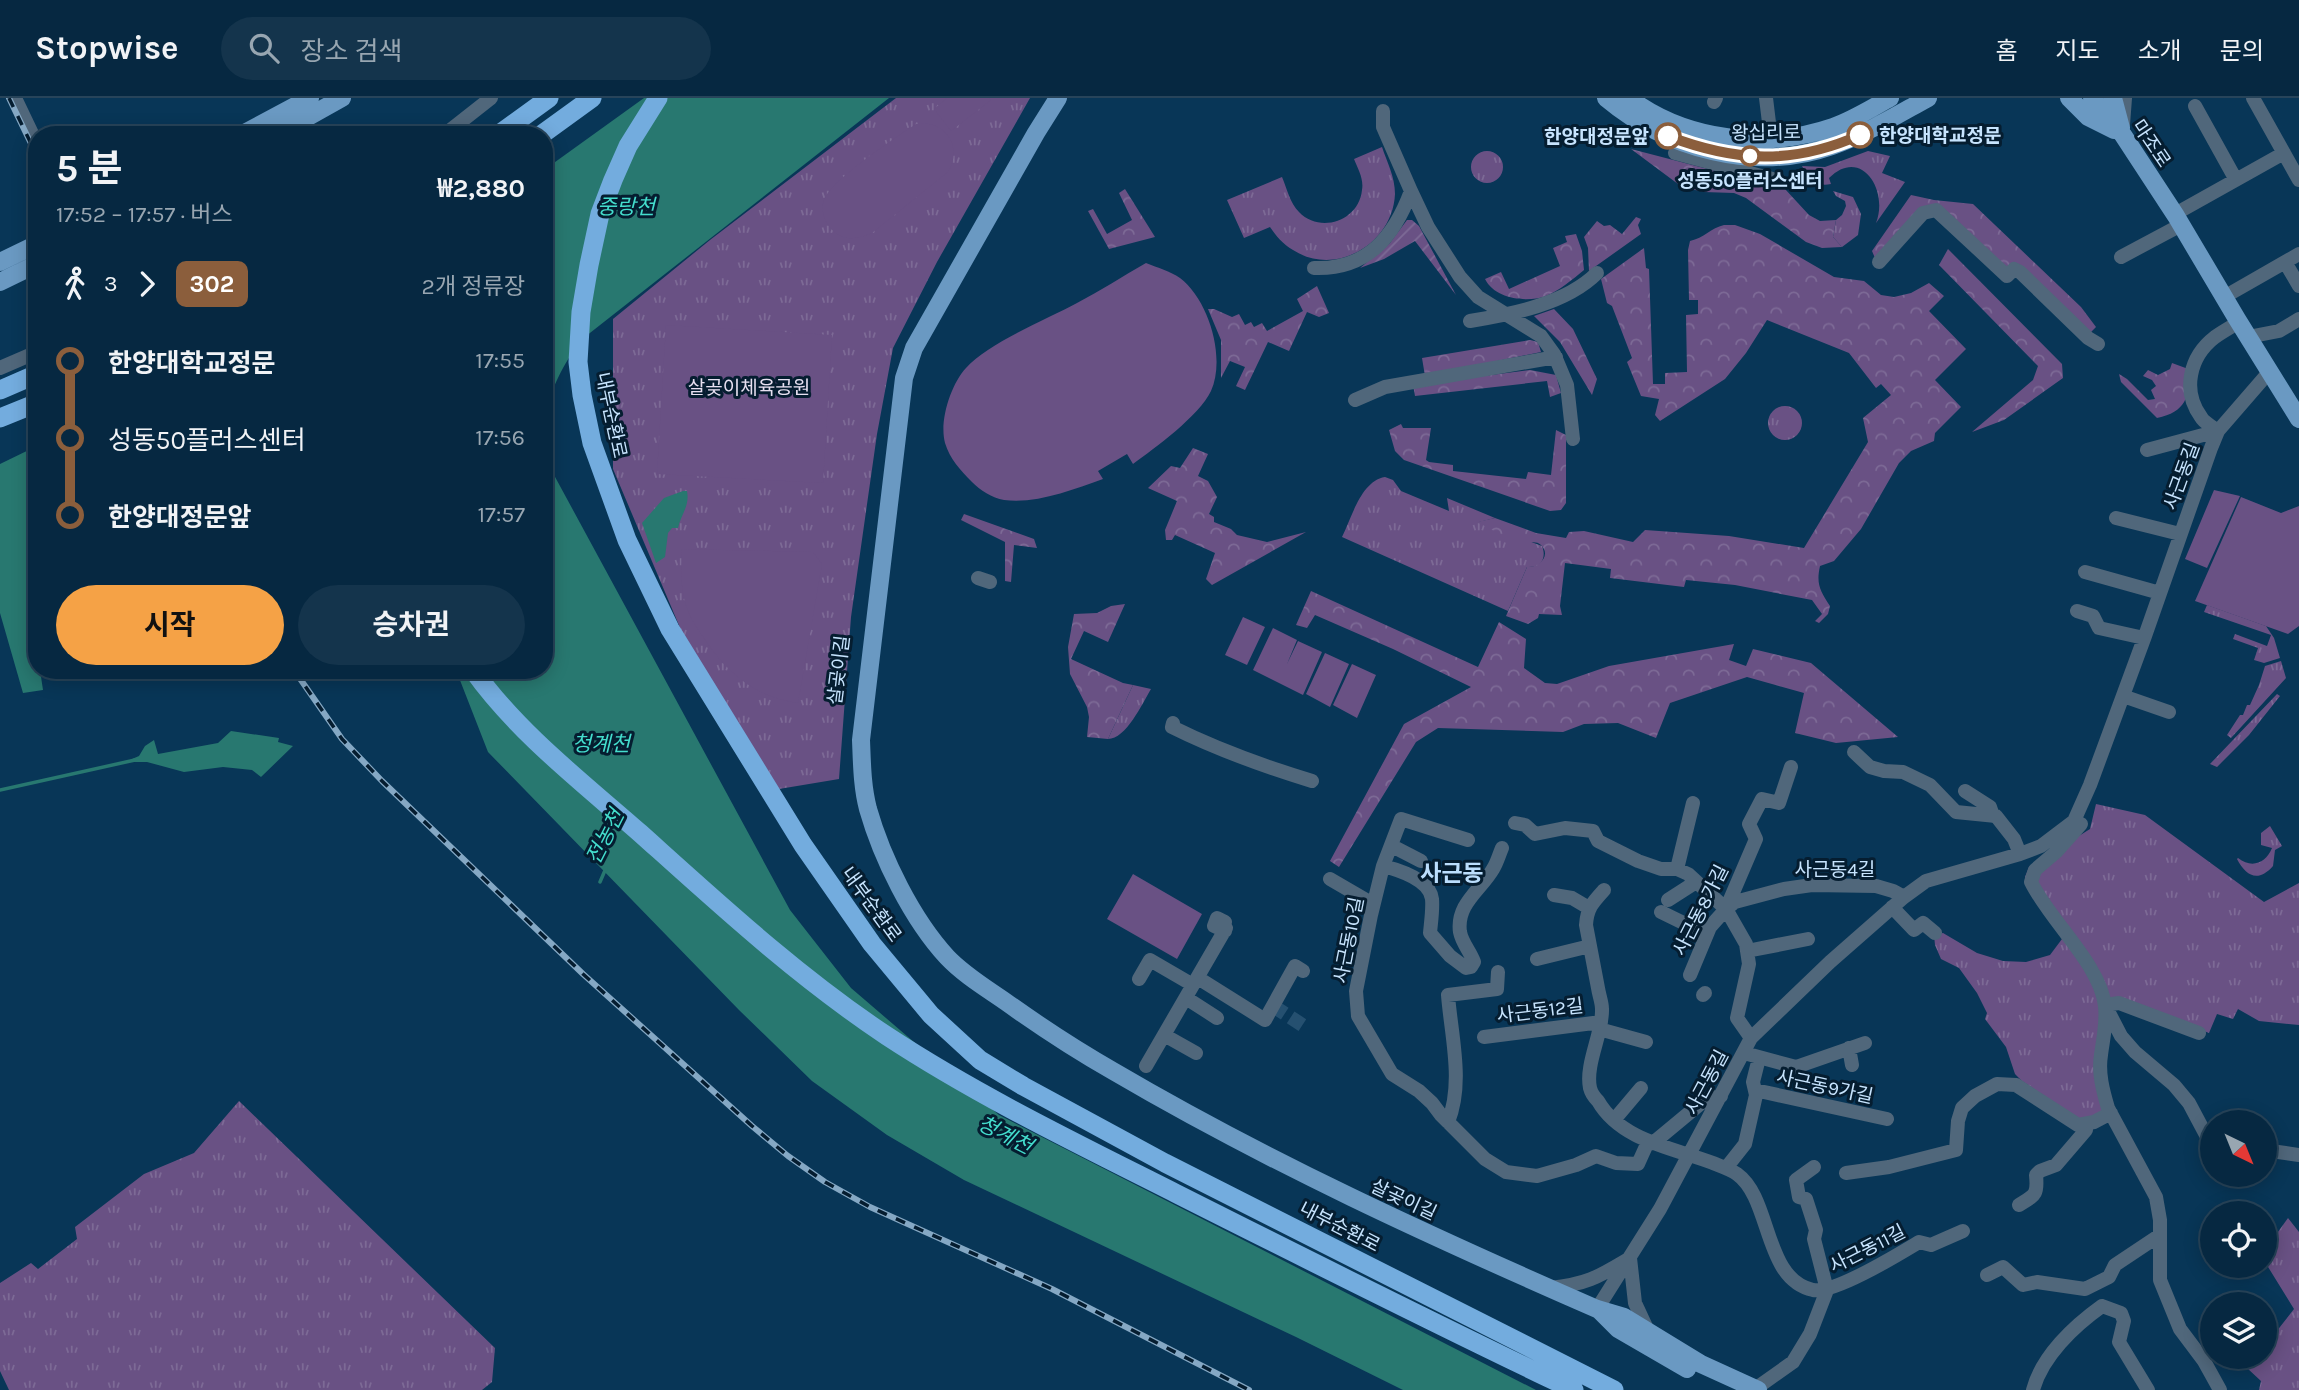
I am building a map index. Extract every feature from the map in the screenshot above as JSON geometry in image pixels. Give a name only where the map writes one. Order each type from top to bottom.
[{"type":"highway","points":[[499,126],[525,98]]},
{"type":"highway","points":[[510,126],[549,98]]},
{"type":"highway","points":[[553,126],[593,98]]},
{"type":"highway","name":"내부순환로","points":[[659,98],[628,146],[613,180],[600,214],[589,265],[581,312],[578,362],[592,443],[626,540],[670,629],[803,845],[872,944],[931,1016],[980,1060],[1012,1080],[1165,1163],[1614,1390]]},
{"type":"highway","points":[[0,390],[28,378]]},
{"type":"highway","points":[[0,418],[28,407]]},
{"type":"highway","points":[[481,679],[519,724],[734,917],[841,1004],[888,1036],[972,1089],[1059,1136],[1425,1319],[1574,1390]]},
{"type":"highway","points":[[1566,1366],[1627,1390]]},
{"type":"main road","points":[[292,126],[342,98]]},
{"type":"main road","name":"살곶이길","points":[[1046,98],[904,344],[894,376],[851,740],[853,785],[858,812],[881,872],[909,923],[950,971],[967,987],[1067,1052],[1171,1112],[1197,1120]]},
{"type":"main road","name":"살곶이길","points":[[1058,98],[914,348],[904,378],[861,740],[863,784],[868,809],[891,867],[917,918],[947,957],[973,979],[1069,1046],[1197,1120],[1378,1210],[1597,1309],[1624,1317],[1701,1364],[1756,1389]]},
{"type":"main road","name":"왕십리로","points":[[1606,98],[1636,120],[1678,140],[1726,154],[1765,157],[1794,155],[1829,147],[1860,135],[1928,98]]},
{"type":"main road","name":"왕십리로","points":[[1629,98],[1673,123],[1698,131],[1738,138],[1771,139],[1806,135],[1835,126],[1890,98]]},
{"type":"main road","points":[[2069,98],[2088,117],[2123,135]]},
{"type":"main road","name":"마조로","points":[[2092,98],[2123,135],[2178,220],[2299,419]]},
{"type":"main road","points":[[2113,98],[2123,135]]},
{"type":"main road","points":[[258,126],[304,99]]},
{"type":"main road","points":[[0,262],[28,248]]},
{"type":"main road","points":[[0,282],[28,268]]},
{"type":"main road","name":"살곶이길","points":[[1597,1309],[1618,1329],[1696,1374],[1733,1390]]},
{"type":"street","points":[[15,98],[28,126]]},
{"type":"street","points":[[455,126],[491,98]]},
{"type":"street","name":"왕십리로","points":[[1766,98],[1771,139]]},
{"type":"street","points":[[2123,135],[2125,98]]},
{"type":"street","points":[[2253,98],[2299,180]]},
{"type":"street","points":[[2195,106],[2236,180]]},
{"type":"street","points":[[1383,111],[1383,127],[1411,191],[1428,227],[1460,277],[1478,297],[1509,314],[1530,334],[1541,336],[1556,357],[1567,385],[1573,439]]},
{"type":"street","points":[[1675,153],[1780,181]]},
{"type":"street","points":[[2121,257],[2236,180],[2284,153]]},
{"type":"street","points":[[1314,268],[1329,268],[1365,256],[1392,231],[1402,215],[1411,191]]},
{"type":"street","points":[[1879,262],[1923,213],[1936,210],[2007,276],[2014,269],[2020,272],[2088,338],[2098,344]]},
{"type":"street","points":[[2224,297],[2299,254]]},
{"type":"street","points":[[2285,262],[2299,286]]},
{"type":"street","points":[[1470,321],[1545,304],[1589,281],[1597,273]]},
{"type":"street","points":[[2218,431],[2201,419],[2189,393],[2191,370],[2202,351],[2213,338],[2244,330],[2279,331],[2299,319]]},
{"type":"street","points":[[0,368],[28,356]]},
{"type":"street","points":[[1355,400],[1378,388],[1556,357]]},
{"type":"street","name":"사근동길","points":[[1597,1309],[1660,1209],[1751,1038],[1830,962],[1926,881],[2041,846],[2074,821],[2123,696],[2218,431],[2270,371]]},
{"type":"street","name":"사근동길","points":[[2147,450],[2218,431]]},
{"type":"street","name":"사근동길","points":[[2116,518],[2180,534]]},
{"type":"street","points":[[2085,572],[2160,593]]},
{"type":"street","points":[[2077,611],[2094,616],[2099,628],[2144,638]]},
{"type":"street","points":[[2123,696],[2169,712]]},
{"type":"street","points":[[1173,723],[1172,727],[1206,744],[1270,769],[1312,781]]},
{"type":"street","points":[[1854,752],[1870,767],[1903,772],[1930,785],[1956,812],[1996,816],[2014,839],[2020,854]]},
{"type":"street","name":"사근동8가길","points":[[1690,975],[1706,934],[1726,909],[1756,839],[1749,824],[1762,799],[1779,803],[1791,767]]},
{"type":"street","points":[[1965,791],[1990,807],[1993,816]]},
{"type":"street","points":[[2085,795],[2090,801],[2086,817],[2077,831],[2035,870],[2031,882],[2049,913],[2091,969],[2121,1036],[2135,1052],[2174,1085],[2200,1121]]},
{"type":"street","points":[[1677,869],[1693,803]]},
{"type":"street","name":"사근동10길","points":[[1468,840],[1401,819],[1383,866],[1356,991],[1358,1016],[1392,1074],[1419,1091],[1485,1159],[1506,1172],[1537,1176],[1576,1165],[1596,1156],[1616,1163],[1637,1164],[1647,1144],[1653,1143],[1706,1099],[1721,1096]]},
{"type":"street","points":[[1515,822],[1525,825],[1535,834],[1565,828],[1593,831],[1598,841],[1639,861],[1688,874],[1726,909],[1745,944],[1749,964],[1737,1018],[1751,1038]]},
{"type":"street","points":[[1392,846],[1421,861]]},
{"type":"street","points":[[1383,866],[1400,871],[1426,887],[1432,897],[1430,933],[1438,944],[1466,968],[1471,967],[1474,962],[1462,939],[1461,916],[1465,904],[1494,869],[1502,848]]},
{"type":"street","points":[[1330,879],[1373,904]]},
{"type":"street","points":[[1696,882],[1664,906],[1706,934]]},
{"type":"street","name":"사근동4길","points":[[1726,909],[1735,902],[1784,889],[1812,885],[1876,886],[1904,897]]},
{"type":"street","points":[[1554,895],[1572,898],[1589,908],[1604,890]]},
{"type":"street","points":[[1892,907],[1914,930],[1923,923],[1936,933]]},
{"type":"street","name":"사근동12길","points":[[1589,908],[1586,925],[1602,1007],[1590,1088],[1601,1107],[1614,1120],[1653,1143],[1690,1154]]},
{"type":"street","points":[[1146,1066],[1225,927]]},
{"type":"street","points":[[1747,951],[1808,939]]},
{"type":"street","points":[[1537,959],[1590,946]]},
{"type":"street","points":[[1139,979],[1150,960],[1192,987],[1265,1020],[1295,966],[1303,971]]},
{"type":"street","points":[[1444,1119],[1455,1098],[1448,995],[1497,989],[1497,972]]},
{"type":"street","points":[[1192,987],[1217,1018]]},
{"type":"street","points":[[2105,1005],[2119,1003],[2199,1033]]},
{"type":"street","points":[[2105,1005],[2100,1070],[2105,1098],[2154,1195],[2160,1220],[2160,1280],[2180,1329],[2204,1361],[2220,1390]]},
{"type":"street","name":"사근동12길","points":[[1484,1037],[1600,1026],[1646,1042]]},
{"type":"street","points":[[1164,1035],[1196,1053]]},
{"type":"street","points":[[1744,1053],[1796,1067],[1865,1043]]},
{"type":"street","points":[[1849,1048],[1852,1065]]},
{"type":"street","points":[[1726,1168],[1745,1144],[1756,1096],[1753,1082],[1759,1058]]},
{"type":"street","points":[[1846,1172],[1889,1167],[1956,1150],[1962,1108],[1975,1096],[1997,1084],[2016,1085],[2078,1125],[2087,1124],[2111,1113]]},
{"type":"street","points":[[1614,1120],[1641,1088]]},
{"type":"street","name":"사근동9가길","points":[[1755,1090],[1886,1119]]},
{"type":"street","points":[[2019,1205],[2034,1196],[2037,1188],[2036,1175],[2056,1165],[2086,1130],[2087,1124]]},
{"type":"street","points":[[2277,1152],[2299,1155]]},
{"type":"street","name":"사근동11길","points":[[1690,1154],[1736,1173],[1749,1186],[1759,1206],[1774,1253],[1794,1280],[1813,1290],[1827,1290],[1883,1265],[1919,1242],[1931,1244],[1963,1231]]},
{"type":"street","points":[[1756,1389],[1793,1362],[1810,1334],[1827,1290],[1814,1239],[1816,1230],[1806,1199],[1800,1197],[1796,1180],[1814,1167]]},
{"type":"street","points":[[2087,1288],[2109,1277],[2115,1265],[2160,1235]]},
{"type":"street","points":[[1549,1288],[1592,1280],[1630,1258],[1635,1303],[1648,1331]]},
{"type":"street","points":[[1987,1275],[2003,1268],[2023,1285],[2037,1282],[2087,1288],[2101,1299],[2102,1306]]},
{"type":"street","points":[[2033,1390],[2052,1354],[2084,1320],[2102,1306]]},
{"type":"street","points":[[2102,1306],[2121,1313],[2124,1321],[2119,1342],[2148,1390]]},
{"type":"green space","name":"살곶이체육공원","points":[[896,98],[1030,98],[937,262],[893,348],[877,434],[851,617],[839,779],[779,789],[681,630],[613,469],[613,319],[710,240]]},
{"type":"green space","points":[[947,98],[991,100],[951,131],[934,109]]},
{"type":"green space","points":[[916,124],[933,125],[950,138],[954,152],[948,172],[872,233],[851,238],[837,234],[827,223],[823,212],[824,200],[829,191],[865,159]]},
{"type":"green space","points":[[1382,147],[1395,188],[1392,212],[1373,241],[1359,251],[1344,258],[1310,258],[1286,245],[1270,227],[1244,238],[1227,200],[1282,177],[1299,212],[1317,222],[1337,221],[1354,210],[1359,201],[1362,182],[1354,159]]},
{"type":"green space","points":[[1631,149],[1785,189],[1809,215],[1820,221],[1836,220],[1833,237],[1842,247],[1822,248],[1806,242],[1746,198],[1734,193],[1704,192],[1682,187]]},
{"type":"green space","points":[[1487,151],[1498,156],[1503,167],[1498,178],[1487,183],[1476,178],[1471,167],[1476,156]]},
{"type":"green space","points":[[1868,151],[1890,156],[1882,173],[1905,182],[1876,223],[1879,198],[1869,176],[1861,169],[1841,169],[1829,178],[1831,184],[1825,185],[1813,181],[1802,166],[1825,167]]},
{"type":"green space","points":[[1125,189],[1155,237],[1109,249],[1088,211],[1093,209],[1107,234],[1132,220],[1119,193]]},
{"type":"green space","points":[[1833,191],[1853,197],[1861,214],[1858,235],[1842,247],[1833,237],[1836,220],[1846,206],[1845,201]]},
{"type":"green space","points":[[1911,195],[1973,204],[2081,307],[2096,327],[2090,333],[2020,272],[2007,276],[1936,210],[1875,258],[1872,251]]},
{"type":"green space","points":[[1636,217],[1641,219],[1638,225],[1641,234],[1589,271],[1588,248],[1584,237],[1597,221],[1604,226],[1610,225],[1622,234]]},
{"type":"green space","points":[[1407,220],[1412,220],[1419,226],[1456,295],[1415,241],[1384,259],[1360,268],[1390,243]]},
{"type":"green space","points":[[1724,225],[1735,225],[1760,234],[1834,277],[1864,281],[1881,295],[1894,297],[1911,293],[1929,283],[1944,296],[1929,311],[1966,349],[1935,380],[1961,407],[1935,433],[1934,441],[1911,451],[1899,463],[1861,529],[1834,561],[1820,566],[1820,587],[1830,606],[1828,614],[1819,623],[1815,621],[1822,614],[1812,600],[1735,585],[1686,580],[1684,587],[1610,578],[1611,569],[1565,563],[1560,606],[1562,615],[1539,614],[1538,618],[1528,624],[1506,616],[1527,567],[1535,566],[1542,560],[1544,549],[1539,543],[1522,543],[1477,522],[1495,518],[1536,533],[1566,538],[1569,532],[1584,531],[1633,542],[1645,530],[1729,536],[1804,548],[1868,442],[1863,418],[1891,395],[1881,384],[1876,388],[1849,353],[1767,320],[1725,379],[1660,421],[1655,415],[1659,399],[1641,396],[1627,362],[1632,358],[1612,306],[1607,303],[1601,279],[1644,248],[1646,268],[1649,269],[1653,384],[1665,384],[1665,373],[1687,372],[1686,315],[1698,314],[1698,300],[1689,300],[1690,241]]},
{"type":"green space","points":[[1576,234],[1582,251],[1584,270],[1551,294],[1529,299],[1512,298],[1496,291],[1485,279],[1501,272],[1509,289],[1560,266],[1553,248],[1567,242],[1565,236]]},
{"type":"green space","points":[[1948,249],[2062,364],[2063,378],[2004,420],[1972,432],[2033,380],[2038,366],[1939,265]]},
{"type":"green space","points":[[1146,263],[1180,278],[1199,300],[1207,315],[1217,363],[1211,391],[1205,401],[1176,431],[1133,464],[1127,454],[1098,471],[1103,479],[1029,500],[1004,500],[982,491],[956,464],[945,443],[945,414],[951,393],[966,368],[1002,341],[1086,298]]},
{"type":"green space","points":[[1317,286],[1329,313],[1319,317],[1307,312],[1289,351],[1268,342],[1245,390],[1236,386],[1245,367],[1230,361],[1221,378],[1221,340],[1208,309],[1232,317],[1239,314],[1245,325],[1251,322],[1254,327],[1262,323],[1267,331],[1303,311],[1297,299]]},
{"type":"green space","points":[[1554,309],[1573,329],[1597,379],[1592,395],[1560,342],[1534,316]]},
{"type":"green space","points":[[666,325],[832,335],[823,483],[657,474]]},
{"type":"green space","points":[[1530,340],[1538,342],[1541,352],[1425,376],[1422,358]]},
{"type":"green space","points":[[2172,363],[2191,370],[2189,388],[2180,407],[2157,418],[2121,382],[2119,374],[2148,400],[2155,399],[2151,390],[2156,386],[2152,380],[2143,376],[2148,370],[2158,375],[2170,369]]},
{"type":"green space","points":[[1530,370],[1556,375],[1561,393],[1550,397],[1547,381],[1415,396],[1413,385]]},
{"type":"green space","points":[[1785,406],[1797,411],[1802,423],[1797,435],[1785,440],[1773,435],[1768,423],[1773,411]]},
{"type":"green space","points":[[1401,424],[1403,428],[1431,428],[1426,460],[1429,462],[1453,465],[1453,471],[1526,479],[1528,472],[1551,475],[1556,430],[1566,435],[1566,503],[1561,510],[1550,511],[1404,460],[1395,451],[1389,430]]},
{"type":"green space","points":[[1193,448],[1208,454],[1198,476],[1208,481],[1217,497],[1209,514],[1214,517],[1214,522],[1231,529],[1237,535],[1267,542],[1306,532],[1212,585],[1206,579],[1215,553],[1175,535],[1172,540],[1166,540],[1165,530],[1177,501],[1148,488],[1171,466],[1180,468]]},
{"type":"green space","points":[[1385,477],[1393,480],[1401,491],[1449,511],[1447,498],[1495,518],[1479,522],[1542,546],[1542,561],[1536,566],[1527,567],[1508,611],[1342,537],[1363,492]]},
{"type":"green space","points":[[2214,490],[2240,496],[2207,568],[2185,559]]},
{"type":"green space","points":[[2241,497],[2281,513],[2299,506],[2299,626],[2288,634],[2195,601]]},
{"type":"green space","points":[[964,514],[1034,539],[1037,548],[1014,545],[1011,582],[1005,581],[1005,542],[961,520]]},
{"type":"green space","points":[[682,549],[813,552],[822,564],[798,703],[757,690],[734,674],[715,653],[693,621],[685,601]]},
{"type":"green space","points":[[1311,591],[1478,667],[1499,622],[1526,639],[1524,668],[1545,683],[1557,684],[1609,666],[1734,644],[1729,660],[1746,666],[1753,649],[1811,663],[1898,737],[1836,743],[1795,733],[1804,693],[1747,677],[1670,703],[1656,738],[1618,723],[1584,724],[1563,732],[1438,728],[1416,742],[1339,867],[1330,861],[1404,724],[1471,687],[1315,615],[1307,628],[1296,625]]},
{"type":"green space","points":[[1125,604],[1108,642],[1084,631],[1071,659],[1133,685],[1108,739],[1087,737],[1087,707],[1070,674],[1068,647],[1074,614],[1097,613],[1111,606]]},
{"type":"green space","points":[[2207,605],[2266,626],[2274,638],[2280,658],[2264,663],[2254,660],[2258,648],[2233,639],[2235,634],[2267,646],[2271,635],[2204,612]]},
{"type":"green space","points":[[1243,617],[1265,627],[1247,665],[1225,655]]},
{"type":"green space","points":[[1273,628],[1297,640],[1287,664],[1298,641],[1322,652],[1303,695],[1253,670]]},
{"type":"green space","points":[[1325,653],[1349,664],[1330,707],[1306,694]]},
{"type":"green space","points":[[2281,661],[2286,678],[2231,738],[2227,735],[2240,715],[2243,715],[2247,705],[2250,705],[2265,666]]},
{"type":"green space","points":[[1352,664],[1376,675],[1357,718],[1333,705]]},
{"type":"green space","points":[[1133,685],[1151,689],[1127,727],[1108,739]]},
{"type":"green space","points":[[2277,694],[2280,696],[2249,735],[2217,767],[2210,764]]},
{"type":"green space","points":[[2096,804],[2145,815],[2264,902],[2299,883],[2299,1025],[2259,1021],[2238,1009],[2233,1019],[2217,1014],[2209,1033],[2119,997],[2100,1002],[2103,1113],[2083,1122],[2015,1074],[2006,1047],[1985,1019],[1987,1013],[1977,993],[1959,968],[1941,959],[1934,935],[1943,933],[1977,953],[2003,961],[2026,962],[2050,955],[2062,939],[2031,895],[2025,877],[2029,867],[2090,829]]},
{"type":"green space","points":[[2270,826],[2282,846],[2275,850],[2273,866],[2257,876],[2248,873],[2237,859],[2253,864],[2266,857],[2272,848],[2261,845],[2261,833]]},
{"type":"green space","points":[[1133,874],[1202,914],[1177,959],[1107,919]]},
{"type":"green space","points":[[239,1101],[495,1348],[492,1382],[482,1390],[9,1390],[0,1371],[0,1283],[31,1263],[38,1269],[77,1239],[75,1227],[144,1174],[194,1153]]},
{"type":"green space","points":[[2288,1218],[2299,1232],[2299,1390],[2259,1390],[2261,1381],[2248,1369],[2277,1369],[2277,1331],[2294,1309],[2275,1278],[2277,1278],[2277,1233]]},
{"type":"water","name":"청계천","points":[[644,98],[889,98],[581,340],[561,372],[553,391],[553,164]]},
{"type":"water","points":[[28,450],[28,679],[41,679],[43,690],[23,693],[0,613],[0,464]]},
{"type":"water","name":"청계천","points":[[553,471],[790,910],[851,988],[999,1115],[1536,1390],[1403,1390],[964,1180],[887,1135],[812,1081],[739,1010],[488,752],[460,679],[553,679]]},
{"type":"water","points":[[687,491],[687,501],[678,528],[672,528],[668,533],[665,557],[656,563],[642,523],[664,498]]},
{"type":"water","points":[[231,731],[279,738],[278,742],[293,746],[261,777],[252,770],[223,767],[184,772],[147,762],[132,762],[145,746],[154,740],[158,754],[218,743]]},
{"type":"waterway","points":[[0,790],[135,760]]},
{"type":"waterway","name":"전농천","points":[[600,882],[606,868]]},
{"type":"tunnel","points":[[1273,1006],[1307,1028]]},
{"type":"railway","points":[[9,98],[28,137]]},
{"type":"railway","points":[[300,679],[342,739],[382,781],[583,974],[788,1156],[825,1182],[870,1207],[1052,1289],[1249,1390]]},
{"type":"bus line","name":"302","points":[[1668,136],[1714,152],[1765,157],[1811,152],[1860,135]]},
{"type":"place","name":"한양대학교정문","points":[[1860,135]]},
{"type":"place","name":"한양대정문앞","points":[[1668,136]]},
{"type":"place","name":"성동50플러스센터","points":[[1750,156]]},
{"type":"district","name":"사근동","points":[[1452,873]]},
{"type":"water label","name":"중랑천","points":[[626,207]]}]
